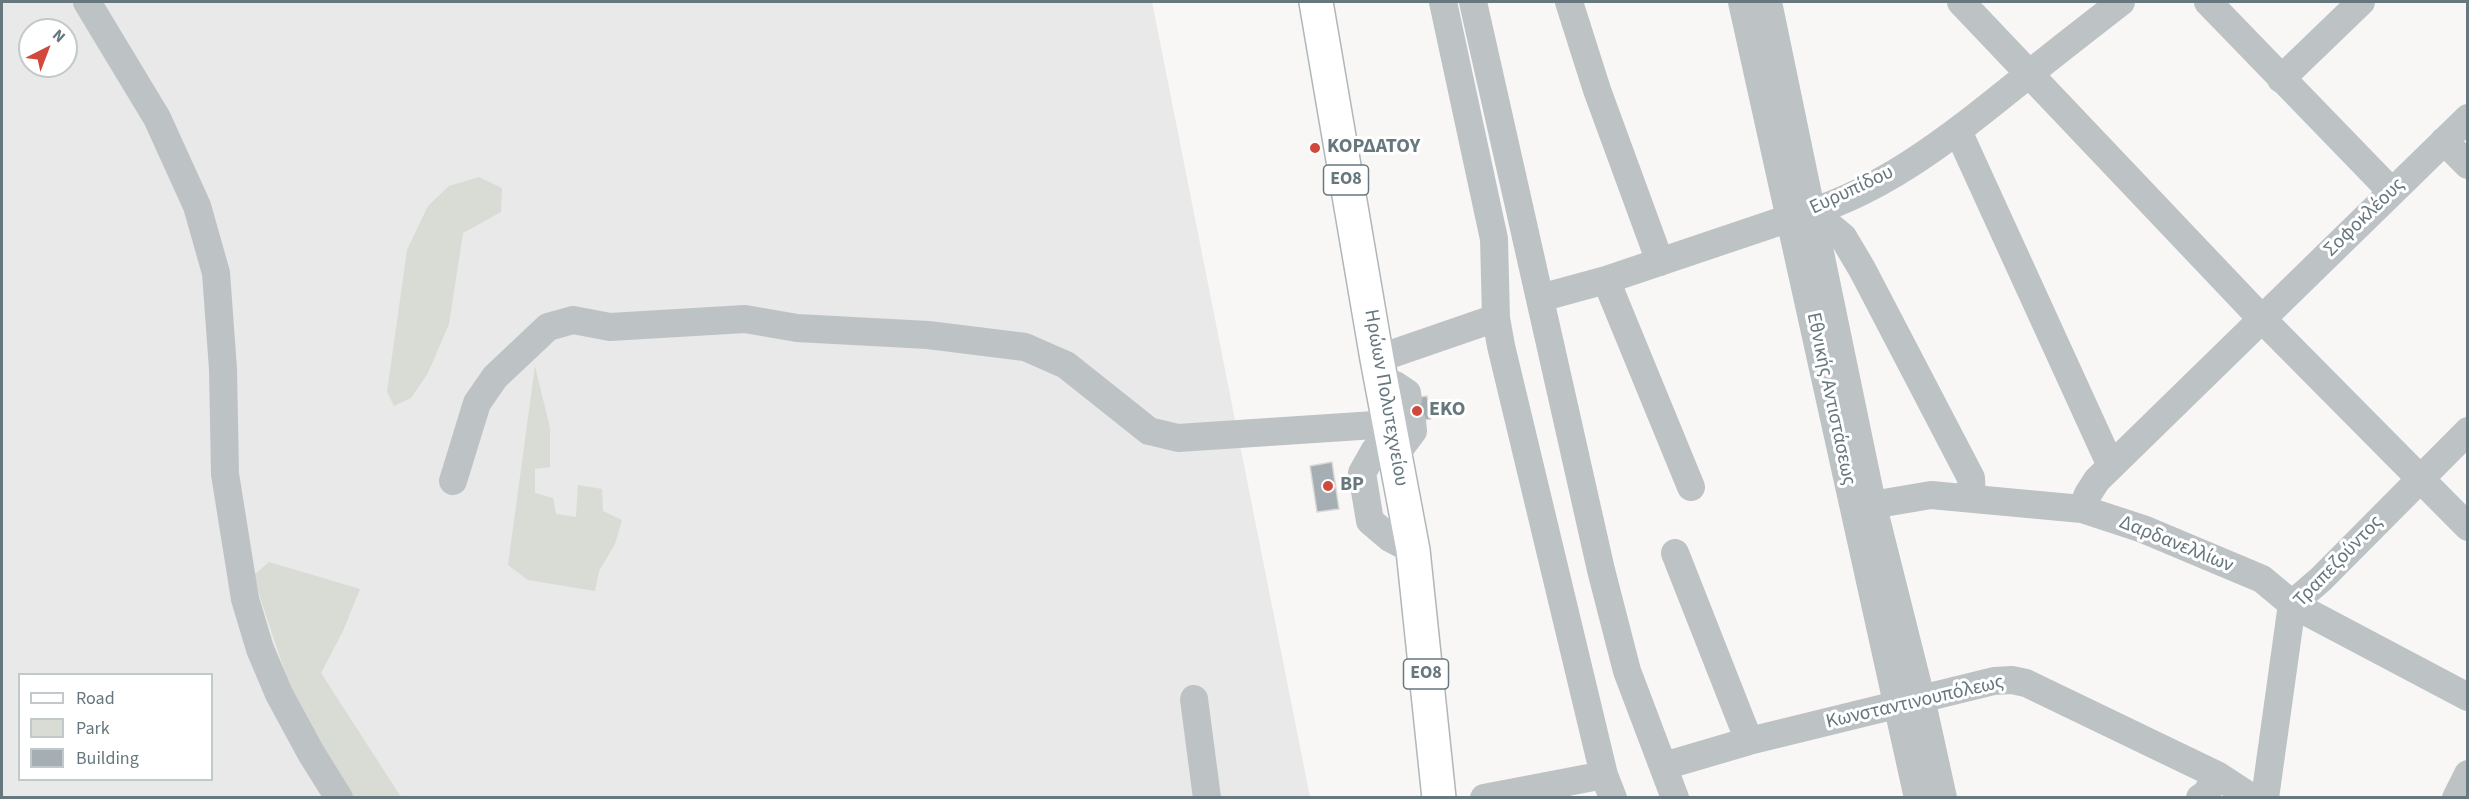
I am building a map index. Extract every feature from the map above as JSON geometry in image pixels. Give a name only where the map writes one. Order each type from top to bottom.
[{"type":"main road","name":"Ηρώων Πολυτεχνείου","points":[[1316,2],[1393,410],[1413,550],[1439,798]]},
{"type":"street","points":[[87,2],[157,118],[197,206],[216,273],[223,369],[225,474],[245,599],[260,649],[279,694],[339,798]]},
{"type":"street","points":[[1443,2],[1494,239],[1496,318],[1525,448],[1608,786],[1484,798]]},
{"type":"street","points":[[1473,2],[1599,559],[1627,670],[1675,798]]},
{"type":"street","points":[[1569,2],[1597,90],[1660,262]]},
{"type":"street","name":"Εθνικής Αντιστάσεως","points":[[1742,2],[1802,215]]},
{"type":"street","name":"Εθνικής Αντιστάσεως","points":[[1768,2],[1802,215],[1863,505],[1909,702],[1943,798]]},
{"type":"street","points":[[1961,2],[2261,318],[2468,527]]},
{"type":"street","name":"Ευρυπίδου","points":[[1540,298],[1606,280],[1802,215],[1889,176],[1958,131],[2121,2]]},
{"type":"street","points":[[2208,2],[2391,192]]},
{"type":"street","points":[[2281,79],[2361,2]]},
{"type":"street","name":"Σοφοκλέους","points":[[2082,509],[2088,494],[2111,466],[2468,118]]},
{"type":"street","points":[[1958,131],[2111,466]]},
{"type":"street","points":[[2444,141],[2468,165]]},
{"type":"street","points":[[1802,215],[1843,237],[1971,478],[1972,497]]},
{"type":"street","points":[[1606,280],[1691,487]]},
{"type":"street","points":[[453,482],[477,403],[495,377],[548,327],[573,320],[610,327],[746,319],[797,328],[928,335],[1025,347],[1066,365],[1149,431],[1178,438],[1393,410],[1496,318]]},
{"type":"street","name":"Τραπεζούντος","points":[[2265,798],[2292,604],[2321,579],[2468,431]]},
{"type":"street","name":"Δαρδανελλίων","points":[[1863,505],[1930,495],[1972,497],[2082,509],[2143,530],[2262,579],[2292,604],[2468,697]]},
{"type":"street","points":[[1675,553],[1749,741]]},
{"type":"street","name":"Κωνσταντινουπόλεως","points":[[1664,766],[1749,741],[1994,681],[2012,680],[2026,683],[2217,775],[2252,798]]},
{"type":"street","points":[[1194,699],[1206,798]]},
{"type":"street","name":"Εθνικής Αντιστάσεως","points":[[1909,702],[1918,798]]},
{"type":"street","points":[[2456,798],[2468,774]]},
{"type":"street","points":[[2200,798],[2206,794],[2217,775]]},
{"type":"shaded area","points":[[2,2],[1152,2],[1310,797],[2,798]]},
{"type":"green space","points":[[479,177],[502,188],[501,212],[463,233],[449,324],[428,373],[411,398],[394,406],[387,392],[407,250],[428,206],[449,186]]},
{"type":"green space","points":[[535,366],[550,428],[550,467],[535,469],[535,493],[553,498],[556,514],[576,517],[578,485],[602,489],[603,511],[622,520],[615,544],[599,571],[595,591],[528,580],[508,565]]},
{"type":"green space","points":[[269,562],[360,589],[343,631],[321,673],[401,797],[349,797],[295,702],[253,576]]},
{"type":"building","points":[[1427,396],[1431,419],[1404,423],[1401,400]]},
{"type":"building","points":[[1332,462],[1339,509],[1317,512],[1310,466]]},
{"type":"place","name":"ΚΟΡΔΑΤΟΥ","points":[[1315,148]]},
{"type":"place","name":"EKO","points":[[1417,411]]},
{"type":"place","name":"BP","points":[[1328,486]]}]
